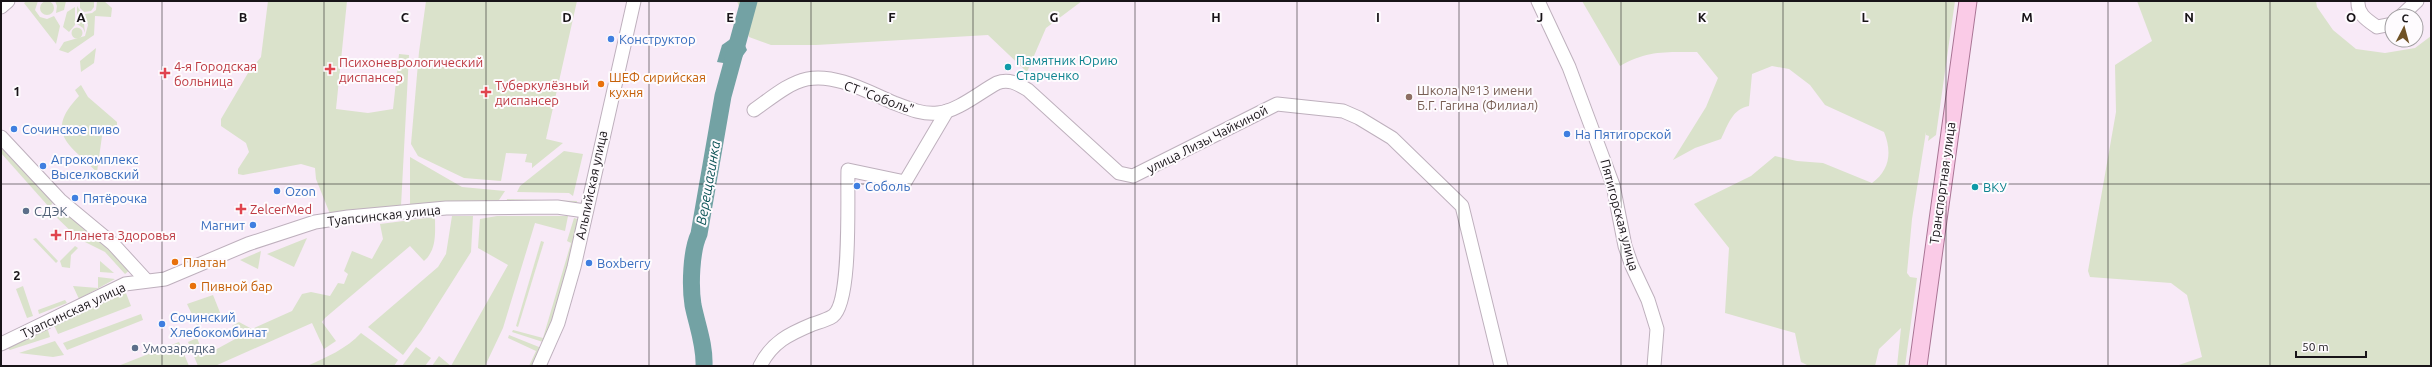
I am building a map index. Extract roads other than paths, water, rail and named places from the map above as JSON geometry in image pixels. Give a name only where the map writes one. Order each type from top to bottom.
[{"type":"main road","name":"Транспортная улица","points":[[1918,366],[1968,1]]},
{"type":"street","points":[[1,7],[8,1]]},
{"type":"street","name":"Альпийская улица","points":[[539,366],[558,323],[574,267],[634,1]]},
{"type":"street","name":"Пятигорская улица","points":[[1538,1],[1569,67],[1613,185],[1625,246],[1632,266],[1648,300],[1657,329],[1654,366]]},
{"type":"street","points":[[2358,1],[2358,7],[2365,19],[2377,27],[2384,27]]},
{"type":"street","points":[[2410,8],[2417,1]]},
{"type":"street","name":"СТ \"Соболь\"","points":[[754,110],[806,79],[818,79],[851,85],[921,112],[937,113],[947,111],[1004,80]]},
{"type":"street","name":"улица Лизы Чайкиной","points":[[1004,80],[1019,84],[1028,90],[1119,173],[1126,176],[1141,174],[1277,104],[1343,111],[1375,126],[1414,158],[1459,202],[1464,210],[1473,255],[1492,325],[1501,366]]},
{"type":"street","points":[[760,366],[770,350],[786,335],[832,317],[839,309],[848,254],[848,170],[905,182],[947,111]]},
{"type":"street","name":"Туапсинская улица","points":[[1,137],[60,200],[112,244],[146,280]]},
{"type":"street","name":"Туапсинская улица","points":[[1,344],[125,284],[146,280],[165,279],[275,234],[327,220],[446,208],[557,207],[586,210]]},
{"type":"waterway","name":"Верещагинка","points":[[704,366],[702,343],[692,297],[691,279],[694,250],[699,234],[723,96],[749,1]]},
{"type":"place","name":"Конструктор","points":[[611,39]]},
{"type":"place","name":"Памятник Юрию Старченко","points":[[1008,67]]},
{"type":"place","name":"Психоневрологический диспансер","points":[[330,69]]},
{"type":"place","name":"4-я Городская больница","points":[[165,73]]},
{"type":"place","name":"ШЕФ сирийская кухня","points":[[601,84]]},
{"type":"place","name":"Туберкулёзный диспансер","points":[[486,92]]},
{"type":"place","name":"Школа №13 имени Б.Г. Гагина (Филиал)","points":[[1409,97]]},
{"type":"place","name":"Сочинское пиво","points":[[14,129]]},
{"type":"place","name":"На Пятигорской","points":[[1567,134]]},
{"type":"place","name":"Агрокомплекс Выселковский","points":[[43,166]]},
{"type":"place","name":"Соболь","points":[[857,186]]},
{"type":"place","name":"ВКУ","points":[[1975,187]]},
{"type":"place","name":"Ozon","points":[[277,191]]},
{"type":"place","name":"Пятёрочка","points":[[75,198]]},
{"type":"place","name":"ZelcerMed","points":[[241,209]]},
{"type":"place","name":"СДЭК","points":[[26,211]]},
{"type":"place","name":"Магнит","points":[[253,225]]},
{"type":"place","name":"Планета Здоровья","points":[[56,235]]},
{"type":"place","name":"Платан","points":[[175,262]]},
{"type":"place","name":"Boxberry","points":[[589,263]]},
{"type":"place","name":"Пивной бар","points":[[193,286]]},
{"type":"place","name":"Сочинский Хлебокомбинат","points":[[162,324]]},
{"type":"place","name":"Умозарядка","points":[[135,348]]}]
